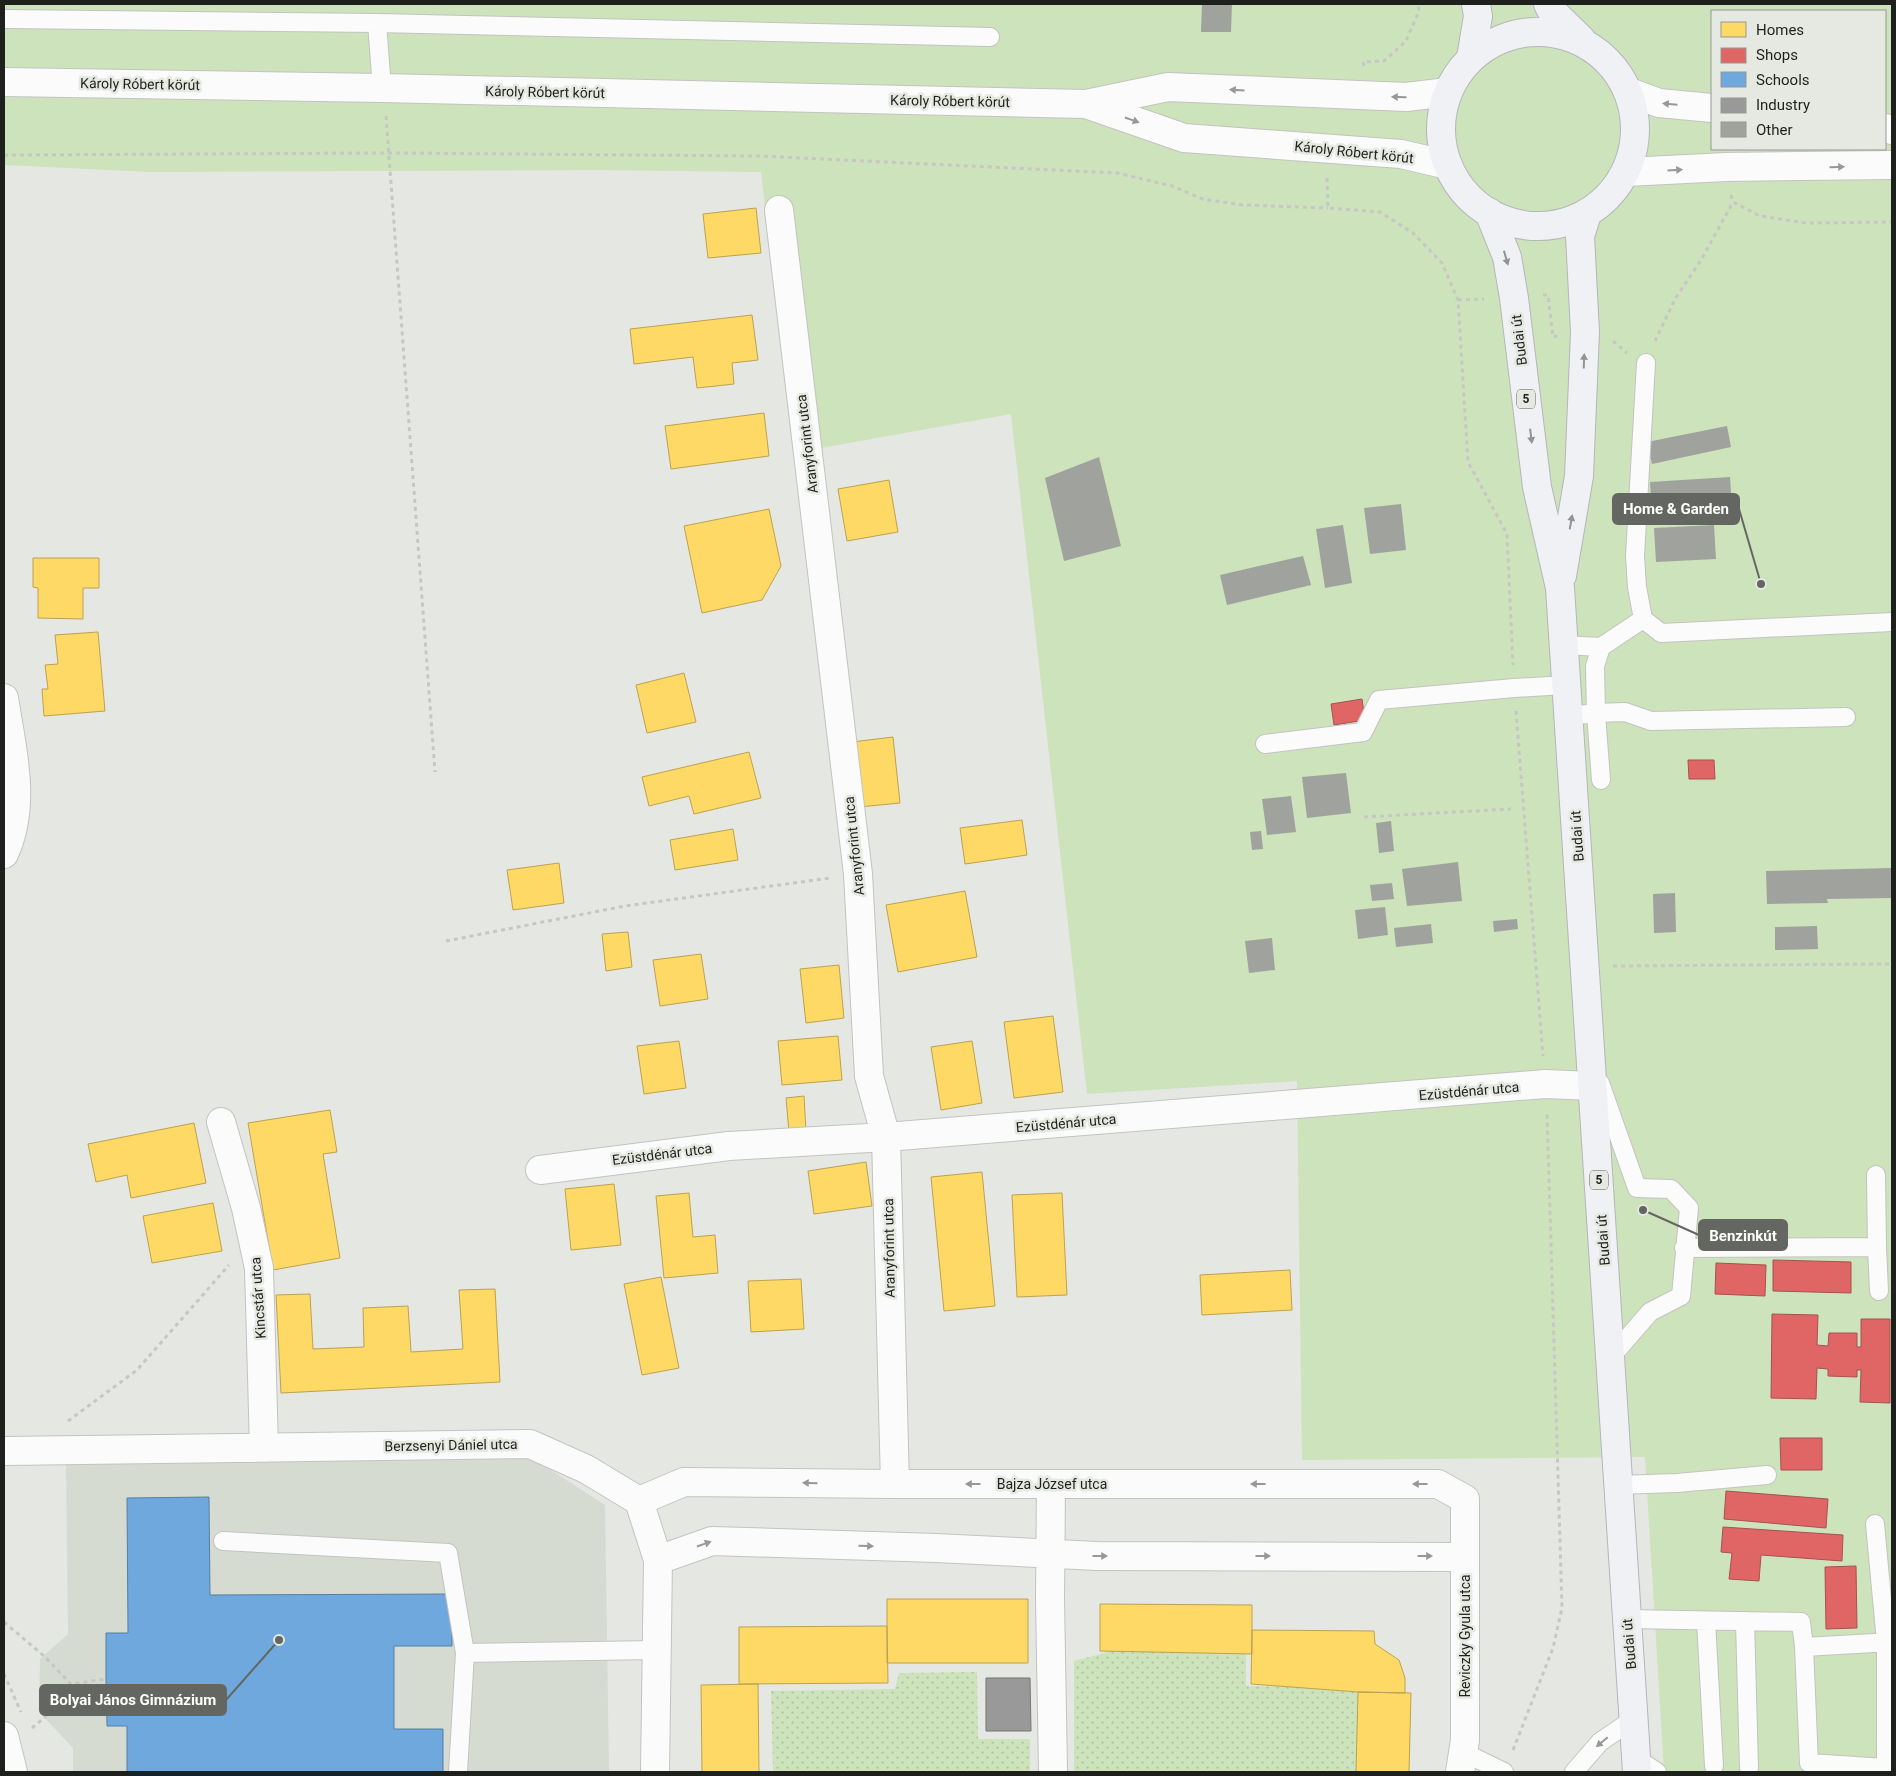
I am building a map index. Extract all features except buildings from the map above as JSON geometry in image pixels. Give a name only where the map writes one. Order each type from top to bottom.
[{"type":"main road","points":[[1471,58],[1478,16],[1476,4]]},
{"type":"main road","points":[[1548,4],[1551,10],[1584,42],[1602,55],[1618,72],[1629,92],[1634,112],[1636,132],[1633,152],[1626,172],[1610,196],[1587,214],[1563,223],[1538,226],[1512,222],[1489,212],[1464,192],[1448,165],[1442,141],[1441,116],[1448,92],[1458,73],[1471,58],[1487,45],[1505,37],[1525,32],[1545,31],[1565,35],[1584,42]]},
{"type":"main road","name":"Budai út","points":[[1489,212],[1507,257],[1514,298],[1537,487],[1560,588],[1611,1357],[1617,1485],[1635,1718],[1644,1768]]},
{"type":"main road","name":"Budai út","points":[[1560,588],[1580,476],[1584,332],[1580,236],[1587,214]]},
{"type":"street","name":"Károly Róbert körút","points":[[4,82],[382,88],[1086,104],[1168,87],[1406,97],[1448,92]]},
{"type":"street","points":[[1629,92],[1659,103],[1711,108]]},
{"type":"street","name":"Károly Róbert körút","points":[[1086,104],[1184,138],[1401,154],[1448,165]]},
{"type":"street","points":[[1626,172],[1726,167],[1892,165]]},
{"type":"street","name":"Aranyforint utca","points":[[779,210],[858,874],[869,1076],[886,1137],[895,1484]]},
{"type":"street","points":[[4,698],[17,782],[15,820],[4,854]]},
{"type":"street","name":"Ezüstdénár utca","points":[[540,1170],[729,1146],[886,1137],[1545,1084],[1592,1086]]},
{"type":"street","name":"Kincstár utca","points":[[221,1122],[246,1208],[259,1268],[264,1448]]},
{"type":"street","name":"Berzsenyi Dániel utca","points":[[17,1451],[530,1444],[586,1469],[639,1501]]},
{"type":"street","name":"Bajza József utca","points":[[639,1501],[684,1482],[1438,1484],[1465,1499]]},
{"type":"street","points":[[1051,1484],[1050,1599],[1053,1772]]},
{"type":"street","name":"Reviczky Gyula utca","points":[[1461,1762],[1465,1740],[1465,1499]]},
{"type":"street","points":[[639,1501],[658,1560],[655,1772]]},
{"type":"street","points":[[658,1560],[712,1541],[936,1548],[1051,1555],[1464,1557]]},
{"type":"lane","points":[[4,20],[377,23],[990,38]]},
{"type":"lane","points":[[377,23],[382,88]]},
{"type":"lane","points":[[1646,363],[1635,556],[1637,587],[1643,619],[1661,633],[1892,622]]},
{"type":"lane","points":[[1564,645],[1601,647],[1643,619]]},
{"type":"lane","points":[[1601,647],[1595,666],[1601,780]]},
{"type":"lane","points":[[1265,744],[1363,732],[1379,700],[1566,684]]},
{"type":"lane","points":[[1569,716],[1625,712],[1651,721],[1846,717]]},
{"type":"lane","points":[[1590,1056],[1637,1188],[1671,1189],[1689,1208],[1681,1296],[1650,1312],[1611,1357]]},
{"type":"lane","points":[[1876,1175],[1876,1247],[1879,1291]]},
{"type":"lane","points":[[1684,1248],[1876,1247]]},
{"type":"lane","points":[[1617,1485],[1677,1483],[1768,1475]]},
{"type":"lane","points":[[1627,1619],[1801,1622],[1804,1647],[1809,1763],[1886,1768],[1889,1642],[1885,1559],[1875,1524]]},
{"type":"lane","points":[[224,1541],[448,1553],[465,1653],[458,1772]]},
{"type":"lane","points":[[1706,1620],[1714,1766]]},
{"type":"lane","points":[[1745,1621],[1749,1768]]},
{"type":"lane","points":[[1804,1647],[1889,1642]]},
{"type":"lane","points":[[465,1653],[657,1650]]},
{"type":"lane","points":[[1580,1769],[1600,1742],[1635,1718]]},
{"type":"lane","points":[[1461,1762],[1504,1772]]},
{"type":"path","points":[[1363,62],[1384,61],[1406,41],[1419,11],[1418,4]]},
{"type":"path","points":[[382,88],[390,153],[436,772]]},
{"type":"path","points":[[4,155],[390,153],[759,156],[1117,173],[1172,186],[1204,199],[1232,204],[1328,208]]},
{"type":"path","points":[[1726,167],[1728,187],[1733,202],[1760,216],[1806,223],[1892,222]]},
{"type":"path","points":[[1646,363],[1675,299],[1701,260],[1733,202]]},
{"type":"path","points":[[1458,300],[1468,462],[1506,534],[1514,688],[1545,1084],[1556,1392],[1562,1608],[1553,1648],[1504,1772]]},
{"type":"path","points":[[1364,817],[1511,809]]},
{"type":"path","points":[[446,941],[625,906],[858,874]]},
{"type":"path","points":[[1584,966],[1892,964]]},
{"type":"path","points":[[17,1451],[137,1370],[222,1272],[253,1242]]},
{"type":"path","points":[[4,1622],[44,1656],[71,1684]]},
{"type":"path","points":[[8,1753],[44,1718],[71,1684],[106,1679]]},
{"type":"shaded area","points":[[529,1456],[605,1505],[609,1772],[73,1772],[73,1748],[39,1712],[40,1659],[68,1634],[66,1461]]},
{"type":"green space","points":[[4,4],[1892,4],[1892,1772],[1664,1772],[1645,1457],[1302,1460],[1297,1081],[1087,1094],[1011,414],[793,453],[761,172],[594,170],[150,172],[4,165]]},
{"type":"green space","points":[[1112,1651],[1246,1653],[1246,1686],[1362,1688],[1361,1772],[1074,1772],[1074,1661]]},
{"type":"green space","points":[[977,1672],[978,1739],[1030,1739],[1030,1772],[773,1772],[771,1691],[895,1689],[899,1673]]},
{"type":"place","name":"Home & Garden","points":[[1761,584]]},
{"type":"place","name":"Benzinkút","points":[[1643,1210]]},
{"type":"place","name":"Bolyai János Gimnázium","points":[[279,1640]]}]
